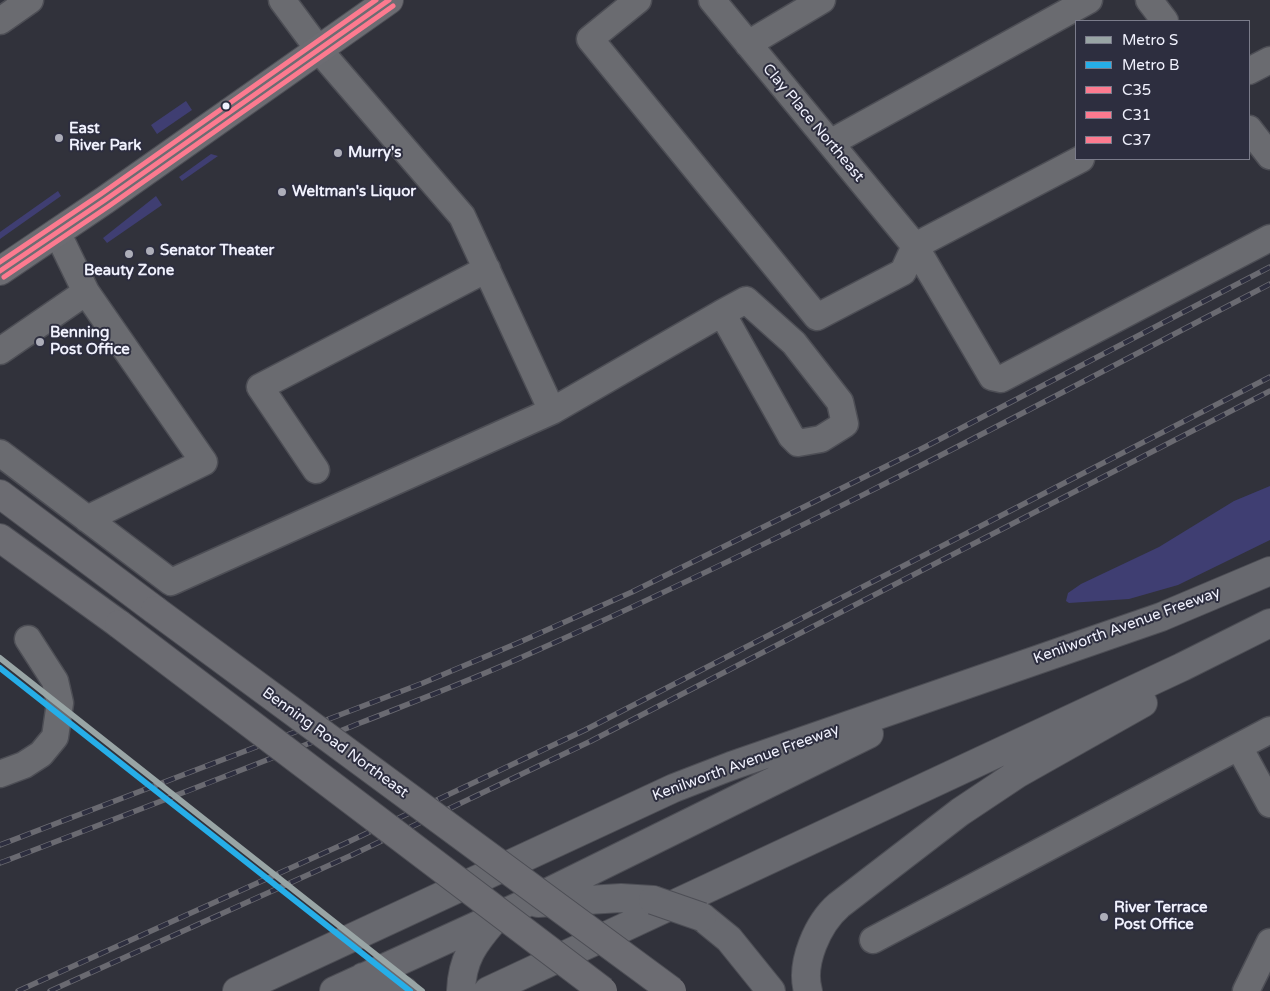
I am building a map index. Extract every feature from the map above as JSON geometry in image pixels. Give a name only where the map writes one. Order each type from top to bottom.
[{"type":"highway","name":"Kenilworth Avenue Freeway","points":[[237,991],[674,788],[731,766],[1161,617],[1270,571]]},
{"type":"highway","points":[[488,991],[1182,667],[1270,623]]},
{"type":"highway","points":[[808,991],[808,965],[816,935],[826,919],[839,905],[960,812],[1017,774],[1270,628]]},
{"type":"highway","points":[[334,991],[510,911],[856,740],[993,676]]},
{"type":"highway","points":[[461,985],[466,960],[474,943],[510,911],[546,902],[621,898],[653,900],[702,917],[729,939],[771,991]]},
{"type":"highway","points":[[363,977],[388,983],[404,991]]},
{"type":"main road","points":[[0,271],[389,0]]},
{"type":"main road","name":"Benning Road Northeast","points":[[0,494],[672,991]]},
{"type":"main road","points":[[0,538],[119,624],[603,991]]},
{"type":"street","points":[[0,21],[30,0]]},
{"type":"street","points":[[282,0],[319,50],[462,216],[552,410]]},
{"type":"street","points":[[638,0],[590,39],[817,318],[903,272],[916,246],[1079,160]]},
{"type":"street","name":"Clay Place Northeast","points":[[712,0],[916,246],[992,377],[1001,380],[1270,238]]},
{"type":"street","points":[[748,44],[822,0]]},
{"type":"street","points":[[830,143],[1089,0]]},
{"type":"street","points":[[1149,0],[1164,20]]},
{"type":"street","points":[[1250,70],[1270,60]]},
{"type":"street","points":[[1250,130],[1270,156]]},
{"type":"street","points":[[57,232],[86,292],[204,462],[87,519]]},
{"type":"street","points":[[316,470],[260,387],[487,269]]},
{"type":"street","points":[[0,351],[86,292]]},
{"type":"street","points":[[0,454],[171,582],[552,410],[722,313],[746,300],[794,343],[840,402],[845,424],[821,439],[798,443],[791,436],[722,313]]},
{"type":"street","points":[[0,774],[24,765],[41,754],[55,737],[60,703],[55,681],[28,639]]},
{"type":"street","points":[[873,940],[1270,730]]},
{"type":"street","points":[[1238,747],[1270,804]]},
{"type":"street","points":[[1246,991],[1270,942]]},
{"type":"shaded area","points":[[186,101],[192,110],[157,134],[151,125]]},
{"type":"shaded area","points":[[211,154],[218,156],[182,181],[179,177]]},
{"type":"shaded area","points":[[58,191],[61,196],[0,239],[0,232]]},
{"type":"shaded area","points":[[156,196],[162,205],[107,243],[103,238]]},
{"type":"shaded area","points":[[1270,486],[1270,540],[1178,585],[1129,599],[1069,603],[1066,601],[1068,593],[1081,584],[1159,547],[1234,501]]},
{"type":"railway","points":[[0,845],[423,683],[632,592],[923,448],[1270,267]]},
{"type":"railway","points":[[0,863],[445,690],[623,611],[717,567],[902,475],[1270,284]]},
{"type":"railway","points":[[18,991],[346,843],[585,730],[1270,377]]},
{"type":"railway","points":[[50,991],[352,855],[591,741],[1270,391]]},
{"type":"metro line","name":"S","points":[[0,658],[422,991]]},
{"type":"metro line","name":"B","points":[[0,668],[410,991]]},
{"type":"transit line","name":"C37","points":[[0,262],[101,194],[376,0]]},
{"type":"transit line","name":"C35","points":[[0,271],[105,200],[389,0]]},
{"type":"transit line","name":"C31","points":[[4,277],[109,206],[393,6]]},
{"type":"place","name":"East River Park","points":[[59,138]]},
{"type":"place","name":"Murry's","points":[[338,153]]},
{"type":"place","name":"Weltman's Liquor","points":[[282,192]]},
{"type":"place","name":"Senator Theater","points":[[150,251]]},
{"type":"place","name":"Beauty Zone","points":[[129,254]]},
{"type":"place","name":"Benning Post Office","points":[[40,342]]},
{"type":"place","name":"River Terrace Post Office","points":[[1104,917]]}]
